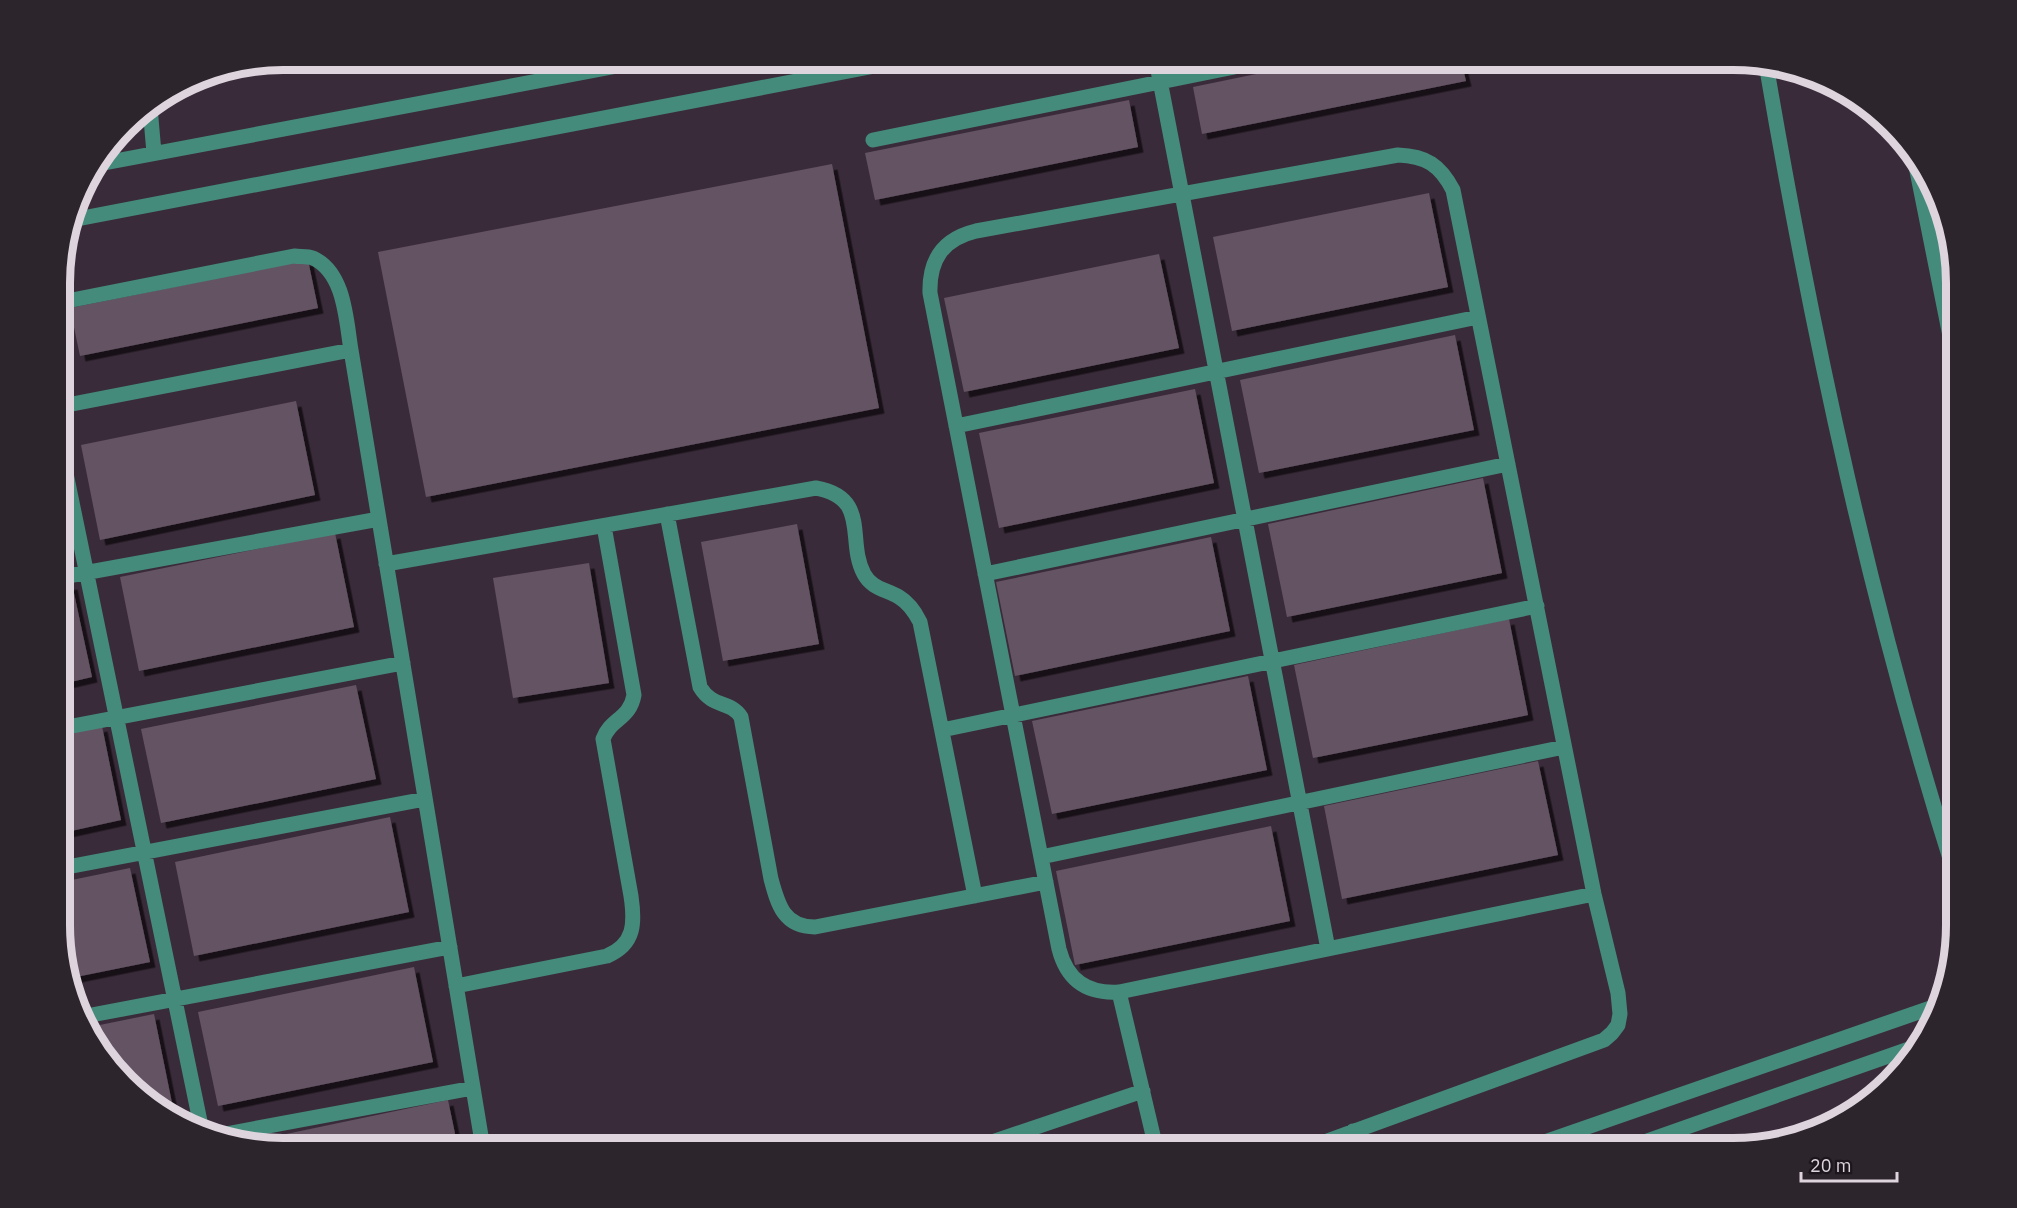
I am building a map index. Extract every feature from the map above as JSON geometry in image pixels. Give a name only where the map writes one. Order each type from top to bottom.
[{"type":"street","points":[[108,162],[596,70]]},
{"type":"street","points":[[81,218],[854,70]]},
{"type":"street","points":[[1158,70],[1328,949]]},
{"type":"street","points":[[873,140],[1219,70]]},
{"type":"street","points":[[1768,73],[1811,310],[1840,446],[1872,580],[1908,715],[1946,844]]},
{"type":"street","points":[[151,117],[154,153]]},
{"type":"street","points":[[1334,1138],[1604,1040],[1618,1025],[1620,1014],[1564,747],[1453,190],[1437,167],[1425,159],[1412,155],[1398,155],[976,231],[963,234],[950,242],[933,264],[930,293],[1059,949],[1066,969],[1078,982],[1095,991],[1119,992],[1594,894]]},
{"type":"street","points":[[1918,178],[1946,316]]},
{"type":"street","points":[[70,300],[294,256],[310,257],[324,265],[332,274],[342,298],[351,350],[481,1138]]},
{"type":"street","points":[[956,426],[1478,317]]},
{"type":"street","points":[[70,404],[351,350]]},
{"type":"street","points":[[985,574],[1508,464]]},
{"type":"street","points":[[386,564],[816,488],[827,490],[838,496],[852,514],[864,574],[878,589],[897,596],[907,603],[920,622],[975,896]]},
{"type":"street","points":[[70,493],[200,1120]]},
{"type":"street","points":[[667,514],[700,687],[705,696],[713,702],[729,706],[741,717],[771,879],[779,905],[785,915],[795,924],[816,927],[1046,882]]},
{"type":"street","points":[[70,575],[379,519]]},
{"type":"street","points":[[456,986],[607,956],[625,946],[631,934],[633,916],[631,896],[603,739],[605,732],[632,705],[634,695],[604,526]]},
{"type":"street","points":[[942,730],[1537,606]]},
{"type":"street","points":[[70,726],[403,663]]},
{"type":"street","points":[[1041,857],[1564,747]]},
{"type":"street","points":[[70,867],[425,799]]},
{"type":"street","points":[[91,1015],[450,947]]},
{"type":"street","points":[[1119,992],[1154,1138]]},
{"type":"street","points":[[1556,1138],[1929,1009]]},
{"type":"street","points":[[1656,1138],[1905,1050]]},
{"type":"street","points":[[237,1132],[473,1088]]},
{"type":"street","points":[[1004,1138],[1143,1092]]},
{"type":"street","points":[[1353,1131],[1355,1138]]},
{"type":"building","points":[[1276,70],[1463,70],[1466,81],[1202,134],[1193,87]]},
{"type":"building","points":[[1129,100],[1138,147],[875,200],[865,153]]},
{"type":"building","points":[[832,164],[879,408],[426,497],[378,252]]},
{"type":"building","points":[[1429,193],[1448,287],[1232,331],[1213,237]]},
{"type":"building","points":[[1159,254],[1179,348],[964,392],[944,298]]},
{"type":"building","points":[[308,260],[318,308],[80,356],[70,308]]},
{"type":"building","points":[[1455,335],[1474,430],[1259,473],[1240,380]]},
{"type":"building","points":[[1195,389],[1214,483],[999,528],[979,433]]},
{"type":"building","points":[[296,401],[315,495],[100,540],[81,445]]},
{"type":"building","points":[[1483,478],[1502,573],[1287,617],[1268,524]]},
{"type":"building","points":[[797,524],[819,644],[723,661],[701,542]]},
{"type":"building","points":[[335,533],[354,627],[139,671],[120,577]]},
{"type":"building","points":[[1211,537],[1230,631],[1015,676],[996,582]]},
{"type":"building","points":[[589,563],[609,683],[513,698],[493,578]]},
{"type":"building","points":[[70,584],[72,584],[92,677],[70,682]]},
{"type":"building","points":[[1509,619],[1528,715],[1313,758],[1294,665]]},
{"type":"building","points":[[1248,676],[1267,770],[1052,814],[1032,721]]},
{"type":"building","points":[[356,685],[376,779],[161,823],[141,729]]},
{"type":"building","points":[[102,726],[121,820],[70,831],[70,732]]},
{"type":"building","points":[[1538,761],[1558,855],[1342,899],[1324,806]]},
{"type":"building","points":[[390,817],[409,912],[194,956],[175,862]]},
{"type":"building","points":[[1271,826],[1290,921],[1075,965],[1056,871]]},
{"type":"building","points":[[130,868],[150,962],[77,977],[72,952],[70,880]]},
{"type":"building","points":[[414,967],[433,1062],[218,1106],[198,1012]]},
{"type":"building","points":[[154,1014],[173,1106],[143,1085],[123,1065],[106,1043],[97,1026]]},
{"type":"building","points":[[448,1100],[456,1138],[284,1138],[272,1137]]}]
